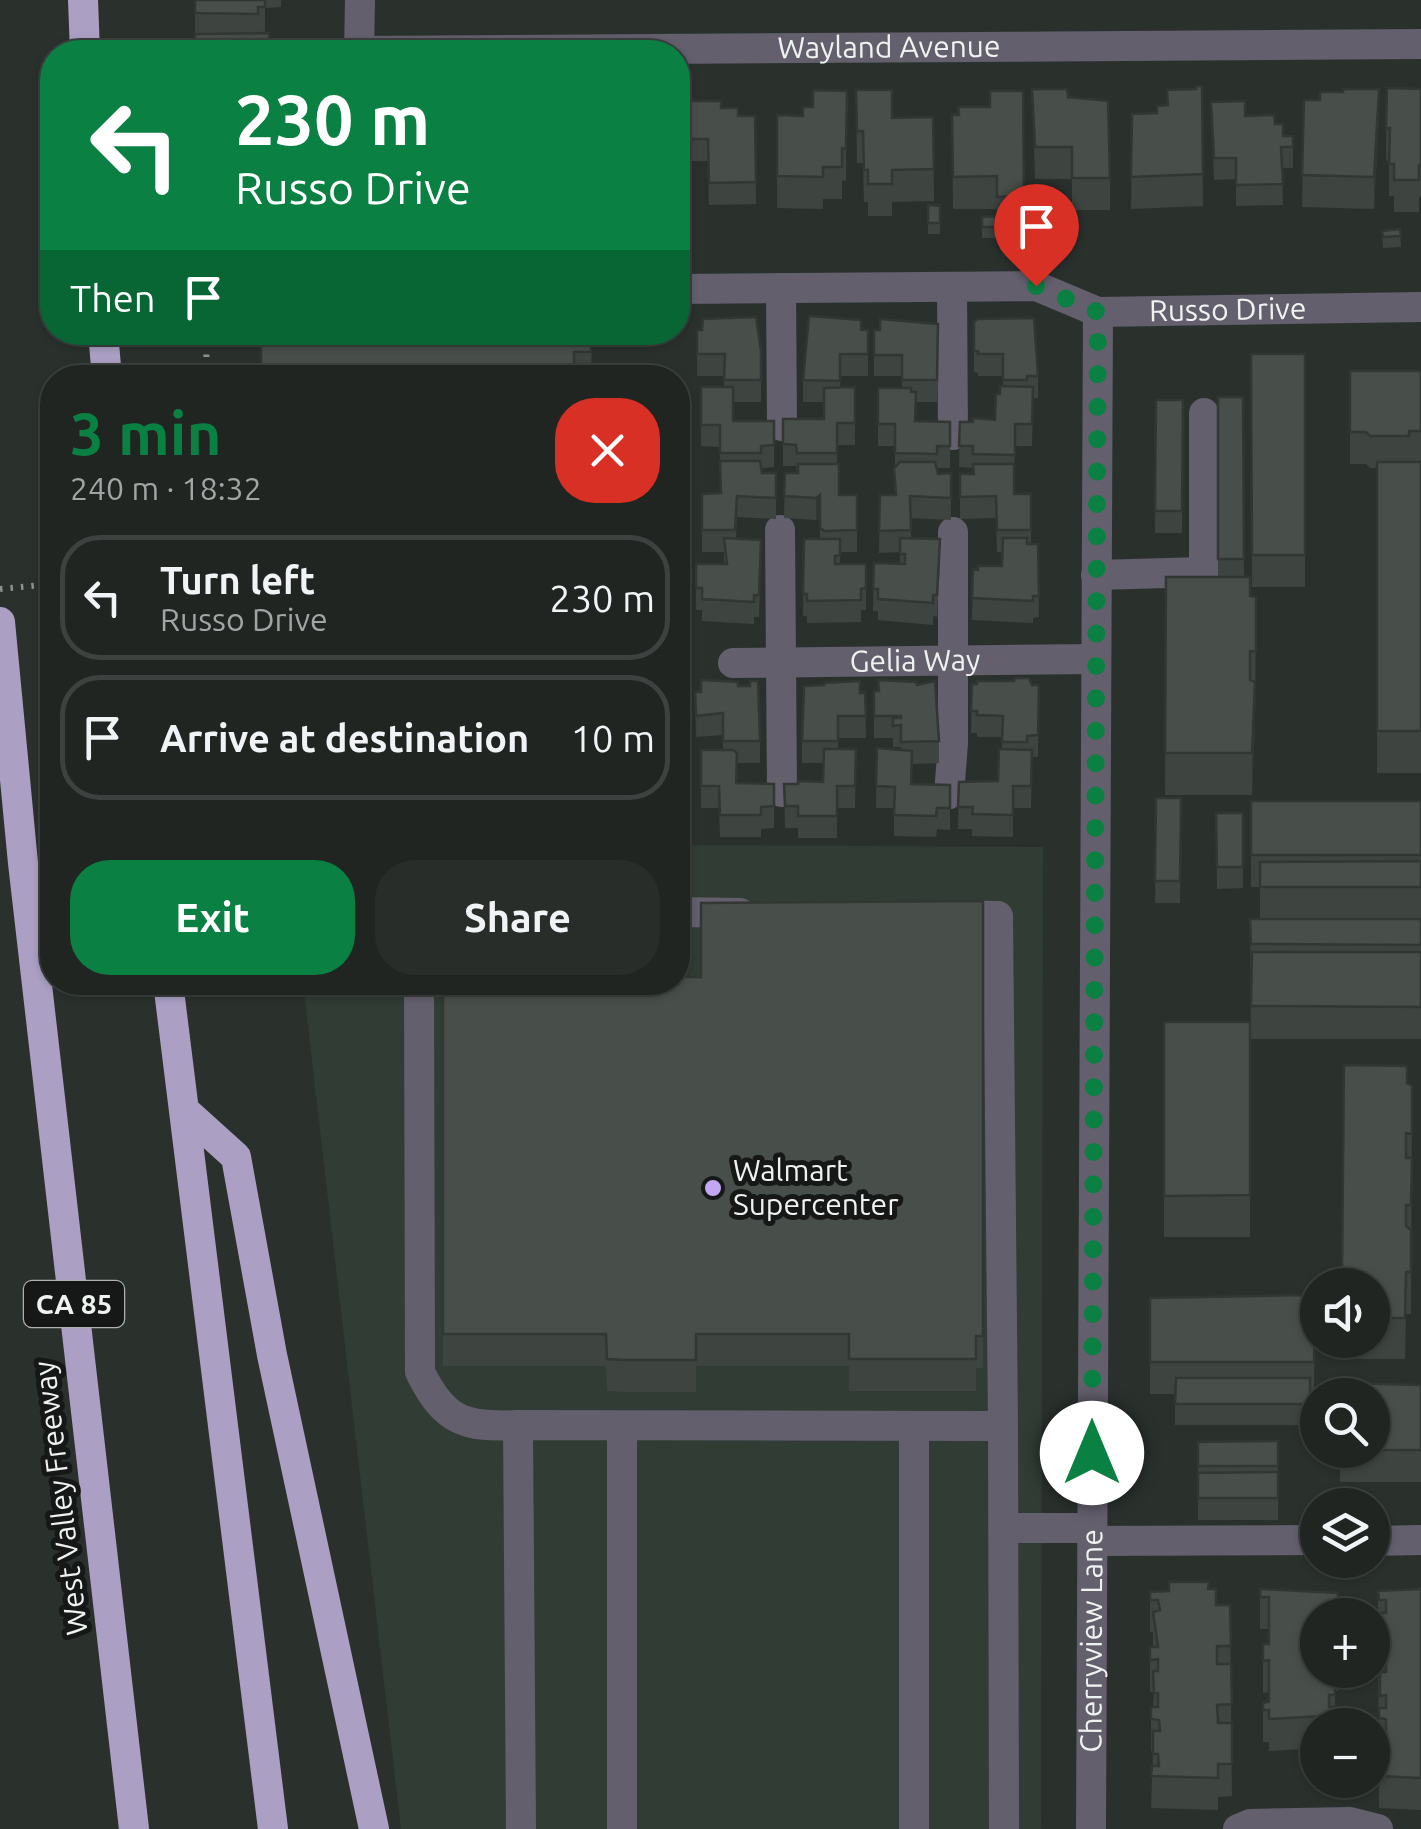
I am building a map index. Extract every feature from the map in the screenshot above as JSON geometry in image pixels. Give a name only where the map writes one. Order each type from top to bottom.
[{"type":"highway","points":[[83,0],[84,40]]},
{"type":"highway","name":"West Valley Freeway","points":[[0,622],[14,780],[134,1829]]},
{"type":"highway","points":[[0,827],[14,780]]},
{"type":"highway","points":[[170,995],[273,1829]]},
{"type":"highway","points":[[184,1110],[236,1157],[276,1374],[374,1829]]},
{"type":"street","points":[[360,0],[360,40]]},
{"type":"street","name":"Wayland Avenue","points":[[690,50],[1421,44]]},
{"type":"street","name":"Russo Drive","points":[[690,289],[1036,286],[1098,312],[1421,307]]},
{"type":"street","points":[[952,287],[953,435]]},
{"type":"street","points":[[781,288],[782,426]]},
{"type":"street","name":"Cherryview Lane","points":[[1091,1829],[1098,312]]},
{"type":"street","points":[[1096,575],[1204,572],[1204,413]]},
{"type":"street","points":[[780,530],[782,792]]},
{"type":"street","points":[[949,794],[954,743],[953,532]]},
{"type":"street","name":"Gelia Way","points":[[734,663],[1095,659]]},
{"type":"street","points":[[690,912],[772,913]]},
{"type":"street","points":[[904,915],[998,916],[1004,1829]]},
{"type":"street","points":[[418,995],[420,1372],[434,1400],[455,1416],[478,1427],[1003,1426]]},
{"type":"street","points":[[518,1425],[521,1829]]},
{"type":"street","points":[[622,1426],[622,1829]]},
{"type":"street","points":[[914,1427],[914,1829]]},
{"type":"street","points":[[1005,1528],[1092,1535],[1300,1540]]},
{"type":"street","points":[[1390,1540],[1421,1540]]},
{"type":"street","points":[[1238,1829],[1250,1824],[1350,1822],[1378,1829]]},
{"type":"path","points":[[0,588],[40,585]]},
{"type":"shaded area","points":[[690,845],[1043,847],[1041,1829],[401,1829],[304,995],[690,995]]},
{"type":"building","points":[[195,0],[265,0],[265,7],[258,7],[258,14],[195,13]]},
{"type":"building","points":[[269,33],[269,40],[195,40],[195,34]]},
{"type":"building","points":[[1202,86],[1203,174],[1131,177],[1132,114],[1157,113],[1157,106],[1168,105],[1167,90]]},
{"type":"building","points":[[1387,88],[1421,89],[1419,180],[1394,180],[1394,164],[1389,164],[1390,128],[1386,129]]},
{"type":"building","points":[[1032,89],[1067,89],[1068,97],[1108,101],[1110,178],[1072,178],[1072,147],[1035,147]]},
{"type":"building","points":[[1379,89],[1374,177],[1302,175],[1304,100],[1320,100],[1320,92]]},
{"type":"building","points":[[813,90],[847,91],[842,167],[823,167],[823,177],[777,176],[777,115],[803,116],[803,107],[813,107]]},
{"type":"building","points":[[856,90],[892,90],[892,118],[933,117],[934,169],[892,170],[892,184],[868,184],[863,131],[857,131]]},
{"type":"building","points":[[990,91],[1023,91],[1024,196],[997,197],[997,176],[953,177],[952,115],[959,115],[958,107],[990,107]]},
{"type":"building","points":[[690,101],[721,101],[721,108],[738,108],[738,116],[755,116],[756,182],[709,183],[708,139],[690,139]]},
{"type":"building","points":[[1245,101],[1245,116],[1274,115],[1275,124],[1283,124],[1283,136],[1293,136],[1293,147],[1281,147],[1283,184],[1236,185],[1236,158],[1214,158],[1211,102]]},
{"type":"building","points":[[928,205],[940,206],[940,223],[928,223]]},
{"type":"building","points":[[995,216],[996,227],[982,227],[982,217]]},
{"type":"building","points":[[1400,229],[1401,236],[1383,237],[1382,231]]},
{"type":"building","points":[[809,316],[861,320],[861,330],[868,330],[868,354],[840,354],[840,381],[803,380]]},
{"type":"building","points":[[756,317],[761,380],[724,380],[725,354],[697,354],[697,330],[702,330],[703,319]]},
{"type":"building","points":[[1034,318],[1038,376],[1003,380],[1003,354],[974,351],[974,322]]},
{"type":"building","points":[[880,319],[938,324],[937,380],[902,380],[902,355],[874,355],[874,330],[880,330]]},
{"type":"building","points":[[261,345],[591,345],[591,352],[574,352],[574,365],[261,365]]},
{"type":"building","points":[[1251,354],[1305,354],[1305,555],[1252,555]]},
{"type":"building","points":[[1350,371],[1421,371],[1421,431],[1409,431],[1409,436],[1350,432]]},
{"type":"building","points":[[1000,386],[1033,387],[1032,424],[1015,424],[1015,455],[973,454],[973,446],[959,446],[960,422],[973,422],[973,418],[995,420]]},
{"type":"building","points":[[701,387],[733,387],[733,421],[774,421],[774,445],[761,446],[761,453],[720,453],[720,425],[701,425]]},
{"type":"building","points":[[855,387],[855,423],[837,423],[837,453],[797,453],[796,445],[783,444],[783,419],[824,419],[824,388]]},
{"type":"building","points":[[878,388],[911,388],[911,392],[916,392],[915,421],[950,422],[950,446],[937,446],[937,454],[895,453],[895,424],[878,424]]},
{"type":"building","points":[[1218,397],[1243,397],[1244,559],[1218,559]]},
{"type":"building","points":[[1156,400],[1183,400],[1182,511],[1155,511]]},
{"type":"building","points":[[720,461],[760,461],[762,473],[776,473],[776,498],[737,496],[735,530],[702,530],[702,494],[721,493]]},
{"type":"building","points":[[900,462],[935,462],[938,474],[951,473],[951,498],[910,496],[911,530],[879,531],[880,495],[896,495],[894,468]]},
{"type":"building","points":[[1377,462],[1421,462],[1421,731],[1377,731]]},
{"type":"building","points":[[798,464],[839,464],[839,495],[857,495],[857,530],[820,528],[820,495],[784,496],[785,473],[798,473]]},
{"type":"building","points":[[973,464],[1014,464],[1014,494],[1031,494],[1031,530],[997,530],[996,496],[960,497],[960,474],[974,474]]},
{"type":"building","points":[[724,538],[761,540],[759,595],[754,595],[754,602],[702,599],[702,588],[696,588],[696,564],[727,564]]},
{"type":"building","points":[[900,538],[940,539],[937,595],[933,595],[933,603],[878,599],[878,589],[873,589],[874,563],[905,564],[905,554],[900,554]]},
{"type":"building","points":[[1003,538],[1027,538],[1027,544],[1038,544],[1039,596],[1033,596],[1033,601],[972,598],[973,569],[1002,566]]},
{"type":"building","points":[[804,539],[840,539],[840,555],[835,556],[835,564],[866,564],[866,588],[861,589],[861,600],[807,601],[807,594],[803,594]]},
{"type":"building","points":[[1166,577],[1250,577],[1250,596],[1256,597],[1256,651],[1250,651],[1250,680],[1255,682],[1252,753],[1165,753]]},
{"type":"building","points":[[1029,678],[1032,685],[1039,685],[1038,735],[1027,736],[1027,742],[1002,742],[1003,716],[977,715],[977,711],[971,711],[972,684]]},
{"type":"building","points":[[701,680],[738,682],[738,686],[758,681],[760,741],[723,741],[723,713],[696,716],[695,692],[701,692]]},
{"type":"building","points":[[878,680],[917,685],[935,681],[939,741],[901,742],[901,725],[893,726],[893,718],[901,716],[874,716]]},
{"type":"building","points":[[860,681],[860,693],[865,692],[866,716],[838,716],[838,741],[802,741],[804,686]]},
{"type":"building","points":[[877,748],[912,751],[911,784],[950,785],[950,808],[937,808],[936,816],[894,815],[895,787],[876,786]]},
{"type":"building","points":[[824,749],[856,749],[855,786],[837,786],[837,816],[798,816],[798,806],[785,806],[784,784],[823,782]]},
{"type":"building","points":[[999,749],[1032,750],[1031,786],[1013,786],[1013,815],[972,814],[973,807],[958,807],[959,782],[998,781]]},
{"type":"building","points":[[701,750],[737,753],[736,783],[774,784],[774,806],[761,807],[761,815],[720,815],[719,786],[701,786]]},
{"type":"building","points":[[1156,798],[1181,798],[1180,881],[1155,881]]},
{"type":"building","points":[[1251,801],[1421,801],[1421,855],[1251,855]]},
{"type":"building","points":[[1216,813],[1243,813],[1243,867],[1217,867]]},
{"type":"building","points":[[1421,861],[1421,887],[1260,887],[1260,862]]},
{"type":"building","name":"Walmart Supercenter","points":[[983,901],[983,1336],[976,1336],[976,1359],[849,1359],[849,1334],[696,1334],[696,1360],[625,1360],[607,1359],[606,1334],[443,1334],[443,995],[690,995],[690,977],[701,977],[701,903]]},
{"type":"building","points":[[1250,919],[1421,919],[1421,945],[1251,944]]},
{"type":"building","points":[[1252,952],[1421,952],[1421,1007],[1251,1006]]},
{"type":"building","points":[[1164,1022],[1250,1022],[1250,1195],[1164,1196]]},
{"type":"building","points":[[1344,1065],[1407,1066],[1407,1083],[1412,1086],[1412,1134],[1406,1133],[1406,1158],[1412,1158],[1411,1205],[1406,1205],[1406,1226],[1411,1230],[1411,1272],[1406,1272],[1405,1318],[1390,1318],[1390,1268],[1342,1268]]},
{"type":"building","points":[[1300,1295],[1300,1358],[1314,1358],[1314,1362],[1150,1362],[1150,1298]]},
{"type":"building","points":[[1176,1378],[1300,1378],[1300,1404],[1175,1404]]},
{"type":"building","points":[[1390,1384],[1421,1385],[1421,1450],[1390,1450]]},
{"type":"building","points":[[1278,1441],[1278,1466],[1198,1466],[1198,1442]]},
{"type":"building","points":[[1278,1472],[1278,1498],[1198,1498],[1198,1473]]},
{"type":"building","points":[[1169,1582],[1209,1582],[1208,1589],[1216,1589],[1216,1605],[1230,1605],[1231,1646],[1217,1646],[1217,1664],[1231,1664],[1232,1704],[1217,1705],[1218,1723],[1232,1723],[1232,1764],[1218,1764],[1218,1778],[1151,1776],[1152,1766],[1159,1766],[1158,1754],[1153,1754],[1153,1731],[1160,1731],[1159,1720],[1151,1719],[1151,1707],[1158,1707],[1153,1671],[1158,1671],[1158,1659],[1150,1660],[1150,1647],[1158,1647],[1153,1612],[1160,1610],[1158,1600],[1150,1600],[1150,1592],[1169,1591]]},
{"type":"building","points":[[1260,1589],[1338,1593],[1338,1598],[1300,1598],[1300,1688],[1335,1688],[1335,1695],[1329,1695],[1329,1707],[1338,1708],[1300,1708],[1300,1717],[1269,1719],[1269,1710],[1263,1710],[1263,1703],[1269,1702],[1269,1660],[1263,1661],[1263,1644],[1269,1644],[1269,1597],[1260,1597]]},
{"type":"building","points":[[1421,1589],[1421,1778],[1390,1777],[1390,1708],[1386,1708],[1386,1695],[1380,1696],[1380,1688],[1390,1688],[1390,1598],[1379,1598],[1378,1591]]},
{"type":"place","name":"Walmart Supercenter","points":[[713,1188]]},
{"type":"route","points":[[1036,286],[1098,312],[1092,1453]]}]
